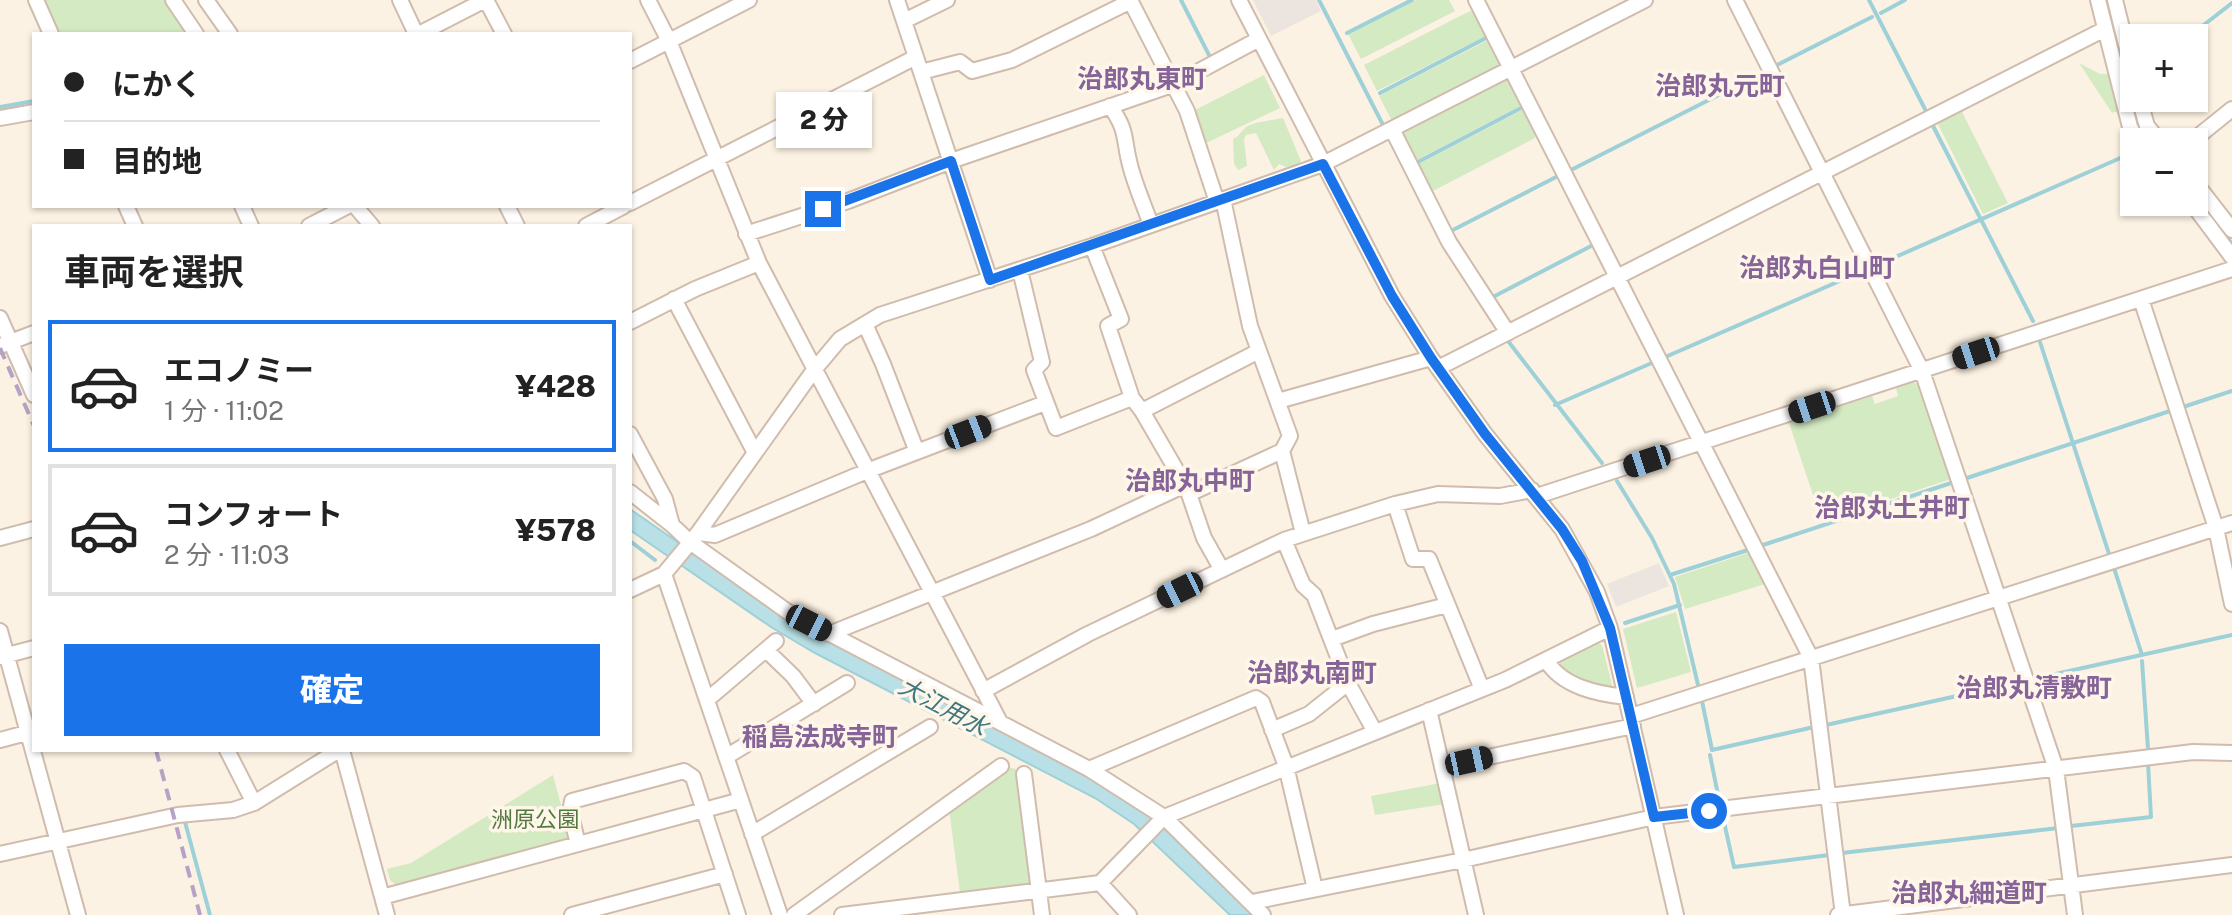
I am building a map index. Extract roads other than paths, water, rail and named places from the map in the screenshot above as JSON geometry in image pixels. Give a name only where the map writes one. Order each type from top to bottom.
[{"type":"street","points":[[36,0],[50,32]]},
{"type":"street","points":[[173,0],[195,32]]},
{"type":"street","points":[[400,0],[417,32]]},
{"type":"street","points":[[422,32],[486,0],[503,32]]},
{"type":"street","points":[[648,0],[669,41],[759,263],[1000,723]]},
{"type":"street","points":[[632,60],[749,0]]},
{"type":"street","points":[[897,0],[990,280]]},
{"type":"street","points":[[904,21],[947,0]]},
{"type":"street","points":[[1239,0],[1384,283],[1485,434],[1535,493],[1582,561],[1610,628],[1676,915]]},
{"type":"street","points":[[1476,0],[1811,658],[1841,915],[2232,865]]},
{"type":"street","points":[[632,589],[668,569],[840,339],[880,315],[1092,246],[1323,164],[1645,0]]},
{"type":"street","points":[[1735,0],[1922,371],[2056,769],[2075,915]]},
{"type":"street","points":[[2098,0],[2131,128]]},
{"type":"street","points":[[2115,0],[2121,24]]},
{"type":"street","points":[[210,1],[229,32]]},
{"type":"street","points":[[632,202],[715,158],[918,65],[960,62],[972,71],[1012,60],[1131,1],[1175,84],[1220,200],[1250,326],[1290,436],[1282,451],[829,634]]},
{"type":"street","points":[[1278,401],[1435,363],[1508,333],[2105,29]]},
{"type":"street","points":[[746,234],[848,201],[951,161],[1175,84],[1259,39]]},
{"type":"street","points":[[1110,106],[1122,122],[1129,162],[1151,225]]},
{"type":"street","points":[[2208,128],[2232,109]]},
{"type":"street","points":[[0,118],[32,112]]},
{"type":"street","points":[[1392,129],[1449,242],[1508,333]]},
{"type":"street","points":[[2208,199],[2232,230]]},
{"type":"street","points":[[321,214],[340,208]]},
{"type":"street","points":[[357,208],[370,224]]},
{"type":"street","points":[[590,224],[620,208]]},
{"type":"street","points":[[2201,216],[2232,257]]},
{"type":"street","points":[[1092,246],[1121,319],[1108,326],[1132,398],[1187,490],[1204,538],[1222,570]]},
{"type":"street","points":[[632,321],[674,299],[759,263]]},
{"type":"street","points":[[983,691],[1088,634],[1303,533],[1438,494],[1500,496],[1535,493],[1702,443],[2232,269]]},
{"type":"street","points":[[1020,270],[1042,362],[1034,370],[1056,428],[1132,398]]},
{"type":"street","points":[[674,299],[754,451]]},
{"type":"street","points":[[2141,299],[2216,528],[2232,604]]},
{"type":"street","points":[[0,318],[5,344],[32,391]]},
{"type":"street","points":[[865,324],[917,452]]},
{"type":"street","points":[[5,344],[32,334]]},
{"type":"street","points":[[1142,411],[1259,351]]},
{"type":"street","points":[[691,540],[715,535],[867,471],[1045,403]]},
{"type":"street","points":[[632,438],[665,499],[672,525]]},
{"type":"street","points":[[1282,451],[1303,533]]},
{"type":"street","points":[[632,494],[788,612],[1089,769],[1164,817],[1263,915]]},
{"type":"street","points":[[1395,504],[1413,559],[1429,559],[1482,689]]},
{"type":"street","points":[[1442,767],[1632,721],[1811,658],[2232,523]]},
{"type":"street","points":[[0,538],[32,530]]},
{"type":"street","points":[[1284,540],[1303,585],[1314,595],[1348,683],[1375,732]]},
{"type":"street","points":[[668,569],[707,700],[780,915]]},
{"type":"street","points":[[1332,639],[1373,624],[1447,605]]},
{"type":"street","points":[[842,915],[1100,883],[1164,817],[1482,689],[1610,628]]},
{"type":"street","points":[[0,631],[3,656],[31,732],[0,740]]},
{"type":"street","points":[[707,700],[771,645],[814,704]]},
{"type":"street","points":[[3,656],[32,649]]},
{"type":"street","points":[[1546,660],[1551,668],[1575,685],[1593,692],[1626,697]]},
{"type":"street","points":[[726,757],[847,683]]},
{"type":"street","points":[[1272,730],[1309,714],[1348,683]]},
{"type":"street","points":[[1089,769],[1256,698],[1262,702],[1286,766],[1315,889]]},
{"type":"street","points":[[1429,710],[1476,915]]},
{"type":"street","points":[[752,834],[930,727]]},
{"type":"street","points":[[36,752],[78,915]]},
{"type":"street","points":[[228,752],[254,803]]},
{"type":"street","points":[[0,854],[174,816],[233,810],[254,803],[337,752]]},
{"type":"street","points":[[341,752],[387,915]]},
{"type":"street","points":[[1252,902],[1463,860],[1654,817],[2193,752],[2232,753]]},
{"type":"street","points":[[794,915],[1001,766]]},
{"type":"street","points":[[578,844],[570,812],[572,801],[684,771],[693,777],[738,915]]},
{"type":"street","points":[[1024,774],[1042,915]]},
{"type":"street","points":[[382,897],[741,800]]},
{"type":"street","points":[[572,915],[725,874]]},
{"type":"street","points":[[1100,883],[1129,915]]},
{"type":"water","name":"大江用水","points":[[632,510],[784,616],[1095,780],[1154,817],[1255,915],[1230,915],[1134,824],[1095,798],[815,653],[771,627],[632,531]]},
{"type":"waterway","points":[[1181,0],[1210,57]]},
{"type":"waterway","points":[[1319,0],[1382,123]]},
{"type":"waterway","points":[[1347,33],[1412,0]]},
{"type":"waterway","points":[[1869,0],[1927,113]]},
{"type":"waterway","points":[[1881,13],[1905,0]]},
{"type":"waterway","points":[[2106,0],[2140,128]]},
{"type":"waterway","points":[[2205,24],[2232,3]]},
{"type":"waterway","points":[[1775,66],[1872,17]]},
{"type":"waterway","points":[[1380,93],[1486,38]]},
{"type":"waterway","points":[[1569,171],[1764,72]]},
{"type":"waterway","points":[[0,107],[32,101]]},
{"type":"waterway","points":[[1416,163],[1521,108]]},
{"type":"waterway","points":[[1932,124],[2033,321]]},
{"type":"waterway","points":[[1875,266],[2120,158]]},
{"type":"waterway","points":[[1449,232],[1558,176]]},
{"type":"waterway","points":[[2208,212],[2215,223]]},
{"type":"waterway","points":[[2223,233],[2232,244]]},
{"type":"waterway","points":[[1491,298],[1593,245]]},
{"type":"waterway","points":[[1663,358],[1865,270]]},
{"type":"waterway","points":[[1508,341],[1602,463]]},
{"type":"waterway","points":[[2040,342],[2110,557]]},
{"type":"waterway","points":[[1555,405],[1654,362]]},
{"type":"waterway","points":[[2183,407],[2232,391]]},
{"type":"waterway","points":[[1964,479],[2170,411]]},
{"type":"waterway","points":[[1617,481],[1652,538],[1674,584],[1699,689]]},
{"type":"waterway","points":[[1760,546],[1951,483]]},
{"type":"waterway","points":[[632,543],[655,560]]},
{"type":"waterway","points":[[1670,575],[1748,550]]},
{"type":"waterway","points":[[2114,568],[2142,655]]},
{"type":"waterway","points":[[1625,623],[1680,605]]},
{"type":"waterway","points":[[2033,679],[2232,635]]},
{"type":"waterway","points":[[2142,661],[2148,749]]},
{"type":"waterway","points":[[1519,681],[1546,668]]},
{"type":"waterway","points":[[1826,725],[2020,682]]},
{"type":"waterway","points":[[1437,715],[1511,685]]},
{"type":"waterway","points":[[1702,701],[1712,750],[1814,727]]},
{"type":"waterway","points":[[1327,759],[1425,720]]},
{"type":"waterway","points":[[1710,755],[1719,800]]},
{"type":"waterway","points":[[2071,826],[2151,817],[2148,763]]},
{"type":"waterway","points":[[1722,813],[1734,867],[1829,855]]},
{"type":"waterway","points":[[185,822],[210,915]]},
{"type":"waterway","points":[[1842,853],[2059,828]]},
{"type":"railway","points":[[0,348],[32,421]]},
{"type":"railway","points":[[157,752],[200,915]]},
{"type":"district","name":"治郎丸東町","points":[[1142,79]]},
{"type":"district","name":"治郎丸元町","points":[[1720,86]]},
{"type":"district","name":"治郎丸白山町","points":[[1817,268]]},
{"type":"district","name":"治郎丸中町","points":[[1190,481]]},
{"type":"district","name":"治郎丸土井町","points":[[1892,508]]},
{"type":"district","name":"治郎丸南町","points":[[1312,673]]},
{"type":"district","name":"治郎丸清敷町","points":[[2034,688]]},
{"type":"district","name":"稲島法成寺町","points":[[820,737]]},
{"type":"district","name":"治郎丸細道町","points":[[1969,893]]},
{"type":"park label","name":"洲原公園","points":[[535,819]]}]
